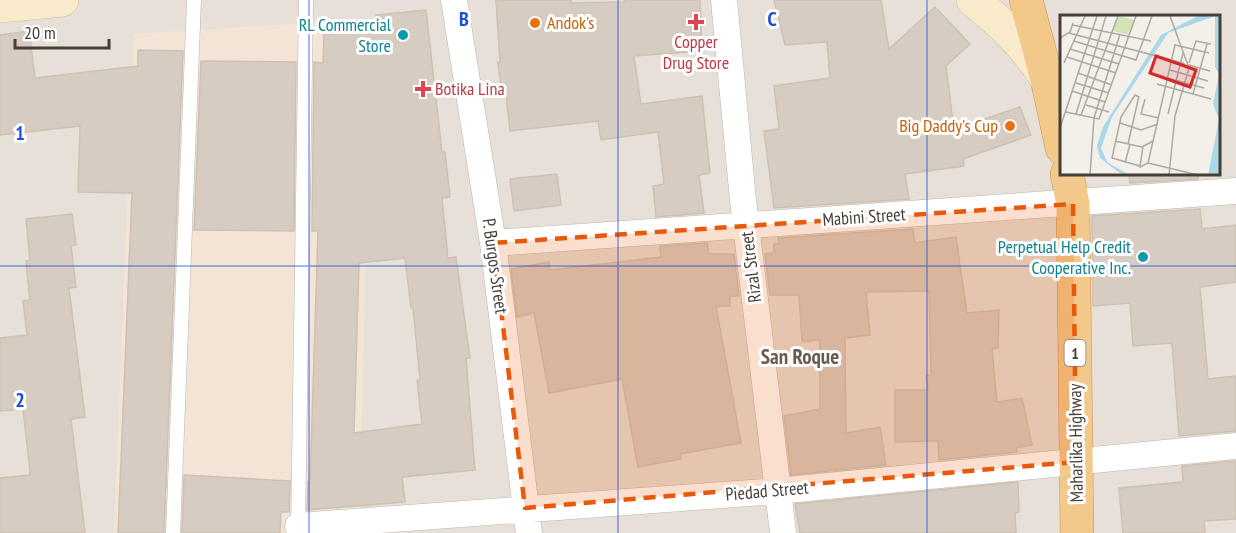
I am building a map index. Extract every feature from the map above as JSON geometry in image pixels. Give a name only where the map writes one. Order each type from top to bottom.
[{"type":"highway","points":[[1026,0],[1060,139]]},
{"type":"highway","name":"Maharlika Highway","points":[[1070,189],[1077,533]]},
{"type":"main road","points":[[0,6],[62,0]]},
{"type":"main road","points":[[973,0],[1009,29],[1033,57],[1047,80]]},
{"type":"street","name":"P. Burgos Street","points":[[454,0],[493,243],[527,521]]},
{"type":"street","name":"Rizal Street","points":[[724,0],[746,225],[783,533]]},
{"type":"street","name":"Mabini Street","points":[[493,243],[746,225],[1070,189],[1236,191]]},
{"type":"street","name":"Piedad Street","points":[[298,529],[527,521],[777,490],[1236,446]]},
{"type":"lane","points":[[173,533],[194,0]]},
{"type":"lane","points":[[298,529],[306,0]]},
{"type":"highlighted area","points":[[1073,204],[1076,462],[525,508],[493,243]]},
{"type":"shaded area","points":[[0,0],[1236,0],[1236,533],[0,533]]},
{"type":"shaded area","points":[[372,19],[359,533],[114,533],[134,34]]},
{"type":"building","points":[[496,0],[571,0],[571,3],[700,0],[702,51],[634,56],[641,104],[702,96],[710,173],[699,175],[704,213],[656,217],[653,186],[664,184],[658,132],[601,140],[598,121],[510,131],[506,93],[502,94],[498,62],[500,62]]},
{"type":"building","points":[[774,0],[881,0],[889,49],[935,7],[970,44],[946,66],[954,129],[1020,107],[1031,135],[963,159],[964,166],[905,174],[909,199],[774,208],[764,131],[779,129],[774,86],[830,78],[827,42],[785,45]]},
{"type":"building","points":[[426,10],[442,152],[445,152],[450,197],[442,198],[448,258],[456,257],[470,358],[466,358],[475,470],[402,477],[405,502],[307,510],[308,482],[310,482],[318,231],[312,231],[314,62],[323,63],[324,32],[377,29],[376,15]],"holes":[[[405,258],[411,308],[413,308],[420,380],[417,380],[422,424],[354,433],[359,263]]]},
{"type":"building","points":[[29,31],[35,78],[138,66],[138,50],[183,51],[164,533],[118,533],[132,193],[78,192],[80,126],[0,135],[0,35]]},
{"type":"building","points":[[201,61],[296,62],[294,231],[194,230]]},
{"type":"building","points":[[557,174],[561,205],[514,211],[510,179]]},
{"type":"building","points":[[1129,176],[1198,176],[1198,179],[1130,183]]},
{"type":"building","points":[[1200,209],[1202,229],[1236,225],[1236,282],[1200,287],[1208,379],[1236,376],[1236,431],[1179,436],[1172,343],[1133,346],[1130,303],[1093,306],[1092,216]]},
{"type":"building","points":[[72,214],[76,245],[71,246],[76,287],[69,288],[85,417],[71,419],[85,533],[0,533],[0,478],[30,475],[23,409],[0,411],[0,338],[27,335],[23,301],[30,300],[26,261],[30,260],[26,219]]},
{"type":"building","points":[[913,229],[915,243],[956,237],[967,313],[999,310],[998,348],[992,349],[997,402],[1022,398],[1032,445],[1016,448],[1017,452],[939,460],[938,441],[895,442],[895,390],[928,390],[926,375],[931,375],[929,291],[866,292],[870,335],[845,338],[846,433],[880,427],[886,465],[791,475],[784,416],[820,409],[820,340],[802,342],[799,295],[770,295],[765,254],[774,253],[774,244],[779,244],[778,238]]},
{"type":"building","points":[[707,243],[709,254],[734,254],[739,296],[730,296],[730,306],[716,306],[741,443],[680,454],[681,459],[638,467],[622,379],[549,393],[534,313],[517,317],[511,269],[549,262],[550,270],[661,257],[660,246]]},
{"type":"building","points":[[1236,461],[1236,519],[1204,521],[1205,533],[1123,533],[1119,488],[1183,482],[1182,466]]},
{"type":"building","points":[[184,475],[290,481],[289,512],[281,512],[280,533],[182,533]]},
{"type":"building","points":[[1018,482],[1019,512],[1015,513],[1016,533],[800,533],[795,504]]},
{"type":"place","name":"Copper Drug Store","points":[[696,22]]},
{"type":"place","name":"Andok's","points":[[535,23]]},
{"type":"place","name":"RL Commercial Store","points":[[403,35]]},
{"type":"place","name":"Botika Lina","points":[[423,89]]},
{"type":"place","name":"Big Daddy's Cup","points":[[1010,126]]},
{"type":"place","name":"Perpetual Help Credit Cooperative Inc.","points":[[1143,257]]},
{"type":"district","name":"San Roque","points":[[800,357]]}]
